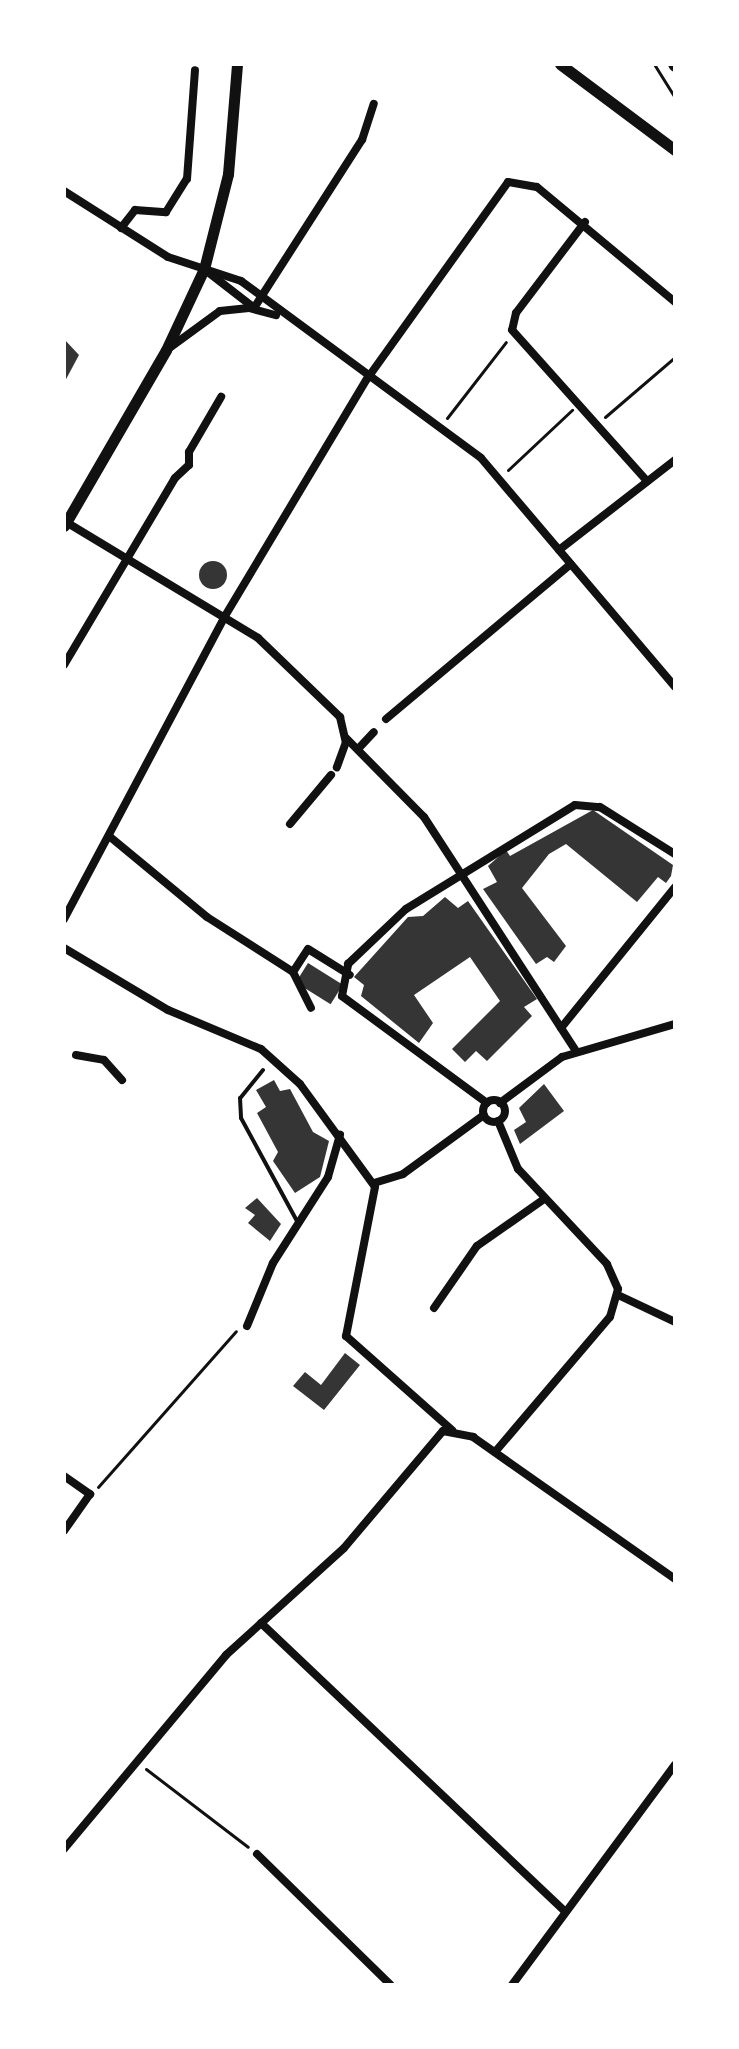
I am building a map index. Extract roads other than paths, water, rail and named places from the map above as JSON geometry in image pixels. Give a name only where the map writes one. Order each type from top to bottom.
[{"type":"main road","points":[[65,524],[166,350],[204,269],[228,174],[237,64]]},
{"type":"main road","points":[[560,64],[675,150]]},
{"type":"street","points":[[121,228],[135,210],[166,212],[187,179],[195,70]]},
{"type":"street","points":[[166,350],[214,314],[254,308],[362,140],[374,104]]},
{"type":"street","points":[[64,919],[225,616],[367,379],[511,179],[530,182],[585,222],[675,302]]},
{"type":"street","points":[[64,191],[121,228],[204,269],[254,308],[281,317]]},
{"type":"street","points":[[585,222],[516,313],[513,333],[600,421],[647,481]]},
{"type":"street","points":[[204,269],[231,275],[281,317],[439,427],[500,477],[675,687]]},
{"type":"street","points":[[64,665],[126,557],[189,465],[189,452],[221,397]]},
{"type":"street","points":[[559,550],[675,460]]},
{"type":"street","points":[[65,524],[225,616],[336,711],[346,738],[449,852],[576,1051]]},
{"type":"street","points":[[386,719],[571,564]]},
{"type":"street","points":[[358,749],[374,732]]},
{"type":"street","points":[[337,767],[346,738]]},
{"type":"street","points":[[290,824],[331,775]]},
{"type":"street","points":[[675,854],[585,804],[483,859],[371,938],[348,964],[350,975],[342,996],[487,1103],[500,1103],[576,1051],[675,1024]]},
{"type":"street","points":[[109,836],[207,917],[293,972],[311,1008]]},
{"type":"street","points":[[561,1028],[675,887]]},
{"type":"street","points":[[64,948],[168,1010],[266,1053],[340,1135],[374,1183],[346,1336],[452,1430],[495,1452],[675,1579]]},
{"type":"street","points":[[293,972],[308,949],[350,975]]},
{"type":"street","points":[[76,1055],[104,1060],[122,1080]]},
{"type":"street","points":[[374,1183],[403,1174],[484,1115],[487,1103]]},
{"type":"street","points":[[495,1452],[610,1317],[618,1295],[610,1268],[544,1199],[513,1161],[498,1121],[500,1103]]},
{"type":"street","points":[[484,1115],[498,1121]]},
{"type":"street","points":[[246,1322],[297,1221],[328,1177],[340,1135]]},
{"type":"street","points":[[434,1308],[477,1246],[544,1199]]},
{"type":"street","points":[[618,1295],[675,1322]]},
{"type":"street","points":[[64,1849],[135,1760],[261,1623],[358,1534],[429,1441],[452,1430]]},
{"type":"street","points":[[64,1476],[90,1494],[64,1531]]},
{"type":"street","points":[[261,1623],[565,1911]]},
{"type":"street","points":[[512,1985],[675,1765]]},
{"type":"street","points":[[257,1854],[391,1985]]},
{"type":"lane","points":[[263,1070],[240,1098],[241,1118],[297,1221]]}]
